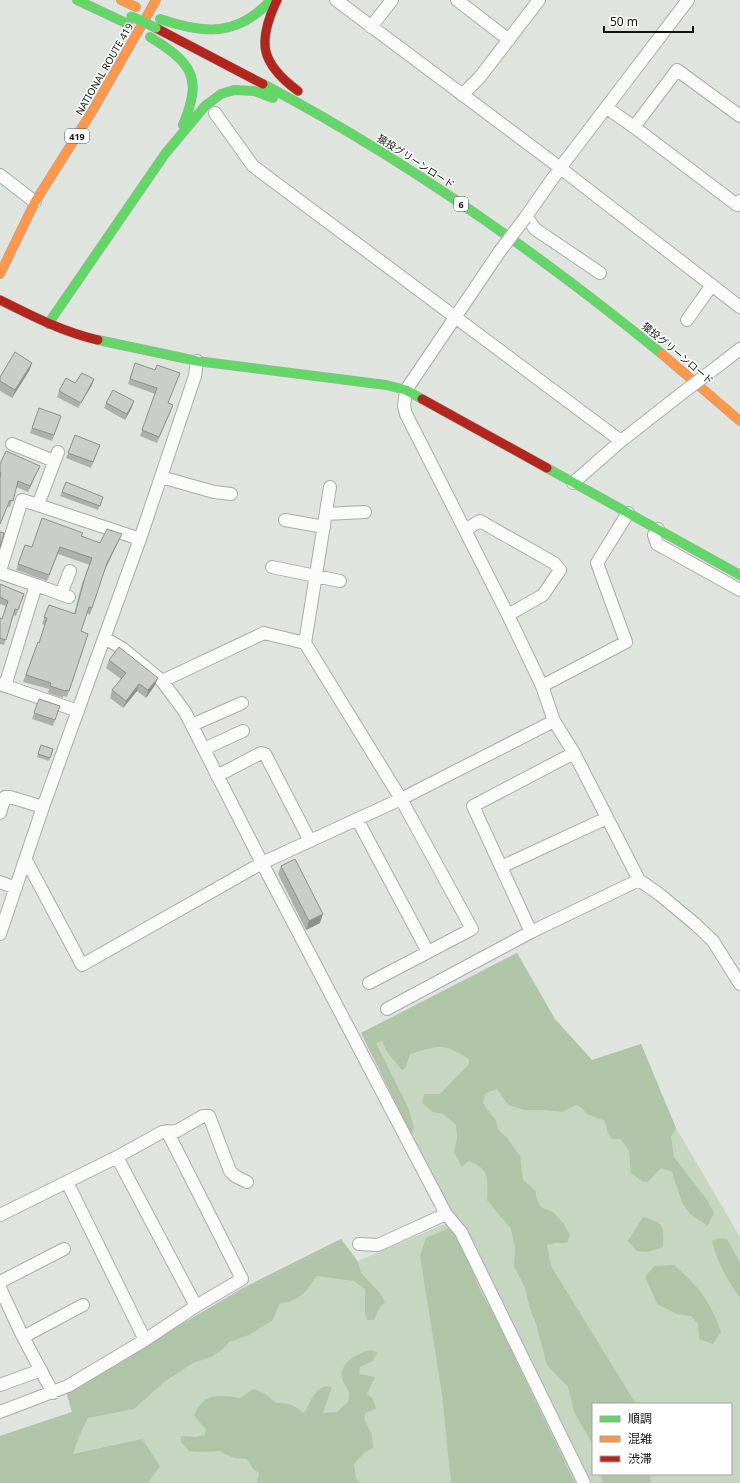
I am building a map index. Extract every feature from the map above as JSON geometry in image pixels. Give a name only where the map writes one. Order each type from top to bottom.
[{"type":"main road","points":[[78,0],[130,20],[150,37],[176,54],[185,63],[191,72],[193,95],[186,118],[176,139]]},
{"type":"main road","name":"猿投グリーンロード","points":[[91,0],[130,20],[156,28],[251,76],[344,128],[434,186],[525,248],[621,320],[719,401],[740,421]]},
{"type":"main road","name":"NATIONAL ROUTE 419","points":[[0,274],[35,202],[93,110],[156,0]]},
{"type":"main road","points":[[117,3],[136,8],[176,25],[207,30],[235,26],[257,14],[271,0]]},
{"type":"main road","points":[[277,0],[267,21],[265,42],[269,62],[275,73],[292,87],[412,168],[434,186]]},
{"type":"main road","name":"猿投グリーンロード","points":[[117,3],[130,20]]},
{"type":"main road","points":[[48,324],[176,139],[203,108],[222,93],[245,89],[268,95],[395,161]]},
{"type":"main road","points":[[0,300],[48,324],[84,337],[197,361],[386,384],[406,390],[740,575]]},
{"type":"street","points":[[336,0],[560,168],[740,307]]},
{"type":"street","points":[[371,27],[392,0]]},
{"type":"street","points":[[457,0],[509,40]]},
{"type":"street","points":[[462,94],[480,77],[539,0]]},
{"type":"street","points":[[688,0],[560,168],[500,251],[406,390],[404,406],[406,414],[508,615],[542,686],[554,721],[574,754],[639,880],[659,894],[713,941],[740,984]]},
{"type":"street","points":[[634,127],[677,70],[740,116]]},
{"type":"street","points":[[607,108],[739,204]]},
{"type":"street","points":[[215,113],[253,166],[621,441]]},
{"type":"street","points":[[0,174],[35,202]]},
{"type":"street","points":[[526,217],[535,229],[600,273]]},
{"type":"street","points":[[687,320],[712,285]]},
{"type":"street","points":[[573,483],[621,441],[740,349]]},
{"type":"street","points":[[0,934],[43,807],[140,539],[195,376],[197,361]]},
{"type":"street","points":[[12,444],[56,457],[38,505]]},
{"type":"street","points":[[161,477],[214,492],[231,494]]},
{"type":"street","points":[[330,487],[305,643],[401,799],[472,929],[369,983]]},
{"type":"street","points":[[70,571],[65,596],[0,572],[22,500],[140,539]]},
{"type":"street","points":[[326,514],[365,512]]},
{"type":"street","points":[[542,686],[626,642],[597,563],[628,513]]},
{"type":"street","points":[[285,520],[324,527]]},
{"type":"street","points":[[465,530],[480,521],[554,562],[560,570],[543,595],[508,615]]},
{"type":"street","points":[[658,529],[654,535],[657,544],[740,590]]},
{"type":"street","points":[[272,567],[340,581]]},
{"type":"street","points":[[36,585],[2,685],[78,711]]},
{"type":"street","points":[[162,681],[264,633],[305,643]]},
{"type":"street","points":[[105,638],[123,648],[162,681],[185,712],[262,864],[446,1214],[461,1232],[584,1483]]},
{"type":"street","points":[[192,725],[242,703]]},
{"type":"street","points":[[26,860],[82,965],[262,864],[401,799],[554,721]]},
{"type":"street","points":[[204,749],[243,731]]},
{"type":"street","points":[[217,776],[261,753],[265,754],[310,841]]},
{"type":"street","points":[[531,932],[473,806],[574,754]]},
{"type":"street","points":[[0,813],[5,797],[10,797],[43,807]]},
{"type":"street","points":[[501,867],[607,818]]},
{"type":"street","points":[[357,819],[428,952]]},
{"type":"street","points":[[387,1009],[531,932],[639,880]]},
{"type":"street","points":[[0,882],[16,888]]},
{"type":"street","points":[[0,1215],[117,1157],[162,1132],[177,1130],[203,1116],[208,1116],[230,1171],[235,1176],[247,1182]]},
{"type":"street","points":[[0,1412],[68,1386],[242,1279],[167,1131]]},
{"type":"street","points":[[117,1157],[196,1306]]},
{"type":"street","points":[[67,1182],[145,1340]]},
{"type":"street","points":[[359,1244],[378,1245],[446,1214]]},
{"type":"street","points":[[0,1282],[64,1249]]},
{"type":"street","points":[[0,1288],[23,1337],[53,1393]]},
{"type":"street","points":[[23,1337],[83,1305]]},
{"type":"street","points":[[0,1385],[41,1370]]},
{"type":"green space","points":[[517,953],[555,1019],[592,1060],[641,1044],[676,1128],[740,1237],[740,1483],[0,1483],[0,1436],[72,1412],[243,1288],[341,1239],[358,1261],[454,1220],[361,1033]]},
{"type":"green space","points":[[517,953],[555,1019],[592,1060],[641,1044],[676,1128],[671,1137],[674,1157],[707,1200],[714,1212],[708,1226],[691,1215],[682,1203],[672,1172],[661,1168],[648,1182],[642,1181],[631,1173],[629,1151],[621,1139],[612,1139],[608,1133],[605,1121],[587,1114],[581,1107],[575,1105],[563,1112],[525,1110],[508,1105],[497,1089],[486,1093],[483,1101],[486,1108],[496,1120],[498,1129],[507,1138],[520,1156],[523,1180],[536,1191],[536,1197],[541,1207],[554,1213],[563,1223],[570,1235],[567,1243],[547,1245],[551,1266],[635,1403],[592,1403],[592,1443],[574,1412],[568,1387],[547,1365],[525,1288],[514,1266],[515,1249],[511,1229],[487,1200],[488,1187],[486,1176],[481,1168],[469,1161],[462,1167],[454,1152],[457,1138],[456,1125],[443,1114],[433,1112],[422,1103],[424,1094],[440,1094],[469,1064],[469,1059],[452,1050],[440,1047],[410,1054],[406,1067],[402,1070],[387,1052],[382,1041],[376,1043],[408,1107],[414,1128],[412,1136],[361,1033]]},
{"type":"green space","points":[[643,1217],[659,1223],[663,1229],[663,1247],[648,1252],[637,1251],[628,1241]]},
{"type":"green space","points":[[452,1227],[457,1234],[481,1292],[496,1319],[575,1483],[451,1483],[442,1394],[420,1256],[426,1238]]},
{"type":"green space","points":[[719,1238],[727,1239],[740,1263],[740,1298],[727,1278],[717,1256],[712,1241]]},
{"type":"green space","points":[[341,1239],[358,1262],[361,1273],[380,1293],[385,1302],[379,1308],[374,1320],[367,1320],[365,1312],[365,1289],[354,1281],[316,1276],[305,1292],[297,1298],[279,1304],[273,1320],[249,1335],[229,1342],[223,1349],[211,1357],[193,1363],[164,1382],[134,1409],[88,1418],[79,1436],[73,1454],[142,1439],[160,1466],[148,1483],[0,1483],[0,1436],[72,1412],[66,1392],[243,1288]]},
{"type":"green space","points":[[674,1265],[697,1287],[713,1312],[721,1332],[713,1344],[699,1339],[698,1324],[691,1316],[677,1314],[657,1304],[645,1276],[655,1266]]},
{"type":"green space","points":[[370,1350],[377,1352],[373,1361],[360,1367],[359,1374],[375,1377],[367,1394],[373,1399],[376,1409],[366,1413],[364,1418],[372,1435],[373,1448],[364,1453],[354,1464],[356,1478],[361,1483],[257,1483],[259,1473],[253,1469],[247,1459],[234,1458],[219,1451],[189,1451],[181,1442],[181,1436],[195,1437],[205,1435],[206,1430],[194,1415],[202,1402],[219,1396],[241,1398],[253,1389],[264,1393],[276,1403],[291,1405],[304,1413],[318,1390],[326,1386],[332,1387],[323,1413],[337,1412],[348,1402],[349,1397],[349,1391],[342,1378],[344,1367],[355,1356]]},
{"type":"green space","points":[[601,1475],[649,1475],[651,1483],[602,1483]]},
{"type":"building","points":[[15,352],[32,363],[15,390],[0,381],[0,377]]},
{"type":"building","points":[[135,363],[155,370],[157,365],[180,373],[168,403],[173,405],[159,437],[142,430],[157,388],[130,379]]},
{"type":"building","points":[[82,373],[94,379],[81,403],[59,391],[66,378],[75,383]]},
{"type":"building","points":[[113,390],[134,401],[127,414],[106,403]]},
{"type":"building","points":[[39,408],[61,416],[54,435],[32,428]]},
{"type":"building","points":[[75,435],[100,445],[93,462],[68,453]]},
{"type":"building","points":[[6,451],[40,466],[30,486],[18,481],[13,501],[10,500],[0,524],[0,464]]},
{"type":"building","points":[[66,482],[103,497],[100,506],[62,492]]},
{"type":"building","points":[[42,518],[83,533],[81,536],[100,543],[107,529],[122,534],[107,563],[92,608],[89,607],[81,631],[88,634],[69,691],[50,686],[51,683],[26,675],[38,642],[39,643],[47,618],[44,617],[49,605],[75,614],[92,558],[60,547],[49,575],[18,564],[25,545],[32,547]]},
{"type":"building","points":[[0,532],[4,533],[0,547]]},
{"type":"building","points":[[0,584],[24,594],[18,610],[15,609],[6,640],[0,638],[0,618],[2,619],[8,601],[0,597]]},
{"type":"building","points":[[119,647],[158,678],[148,690],[139,684],[126,701],[112,690],[126,673],[109,660]]},
{"type":"building","points":[[39,699],[60,706],[55,720],[34,713]]},
{"type":"building","points":[[41,745],[53,749],[50,758],[38,754]]},
{"type":"building","points":[[295,859],[323,914],[309,921],[281,866]]},
{"type":"traffic: fast","points":[[77,0],[128,24]]},
{"type":"traffic: fast","points":[[160,19],[191,28],[219,29],[246,21],[271,0]]},
{"type":"traffic: fast","points":[[131,16],[156,28]]},
{"type":"traffic: fast","points":[[150,37],[176,55],[190,73],[192,95],[183,125]]},
{"type":"traffic: fast","points":[[263,84],[368,144],[469,209],[519,244],[615,316],[662,354]]},
{"type":"traffic: fast","points":[[48,324],[165,154],[205,106],[221,94],[234,90],[254,91],[273,98]]},
{"type":"traffic: fast","points":[[98,340],[197,361],[386,385],[406,390],[422,399]]},
{"type":"traffic: fast","points":[[547,468],[740,575]]},
{"type":"traffic: slow","points":[[121,0],[136,7]]},
{"type":"traffic: slow","points":[[0,274],[35,202],[93,110],[156,0]]},
{"type":"traffic: slow","points":[[662,354],[740,421]]},
{"type":"traffic: jam","points":[[277,0],[266,28],[266,51],[269,61],[276,71],[285,81],[298,91]]},
{"type":"traffic: jam","points":[[156,28],[263,84]]},
{"type":"traffic: jam","points":[[0,300],[36,318],[72,333],[98,340]]},
{"type":"traffic: jam","points":[[422,399],[547,468]]}]
